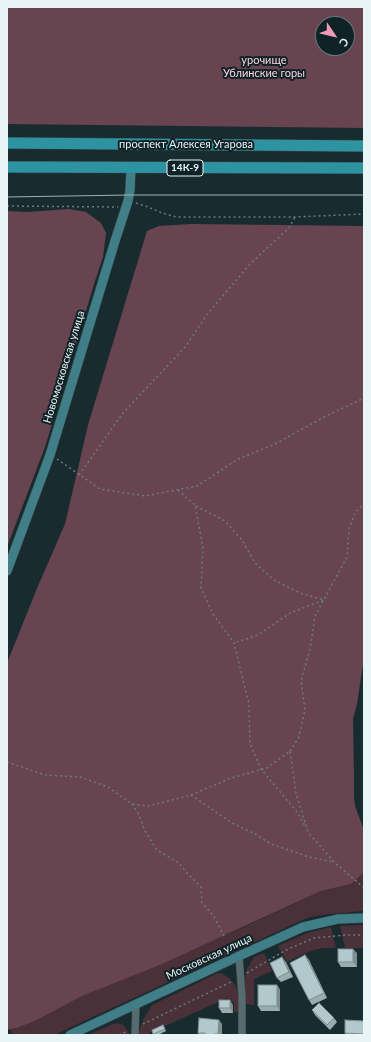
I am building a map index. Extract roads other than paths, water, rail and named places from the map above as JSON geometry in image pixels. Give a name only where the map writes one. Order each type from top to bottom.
[{"type":"main road","name":"проспект Алексея Угарова","points":[[7,143],[364,146]]},
{"type":"main road","name":"14К-9","points":[[7,167],[364,168]]},
{"type":"street","name":"Новомосковская улица","points":[[7,571],[50,455],[127,204],[130,190],[131,167]]},
{"type":"street","name":"Московская улица","points":[[70,1035],[239,956],[303,928],[338,919],[364,918]]},
{"type":"street","points":[[239,956],[242,996],[242,1035]]},
{"type":"street","points":[[135,1035],[136,1004]]},
{"type":"tram line","points":[[7,197],[129,195],[364,195]]},
{"type":"park label","name":"урочище Ублинские горы","points":[[264,66]]}]
